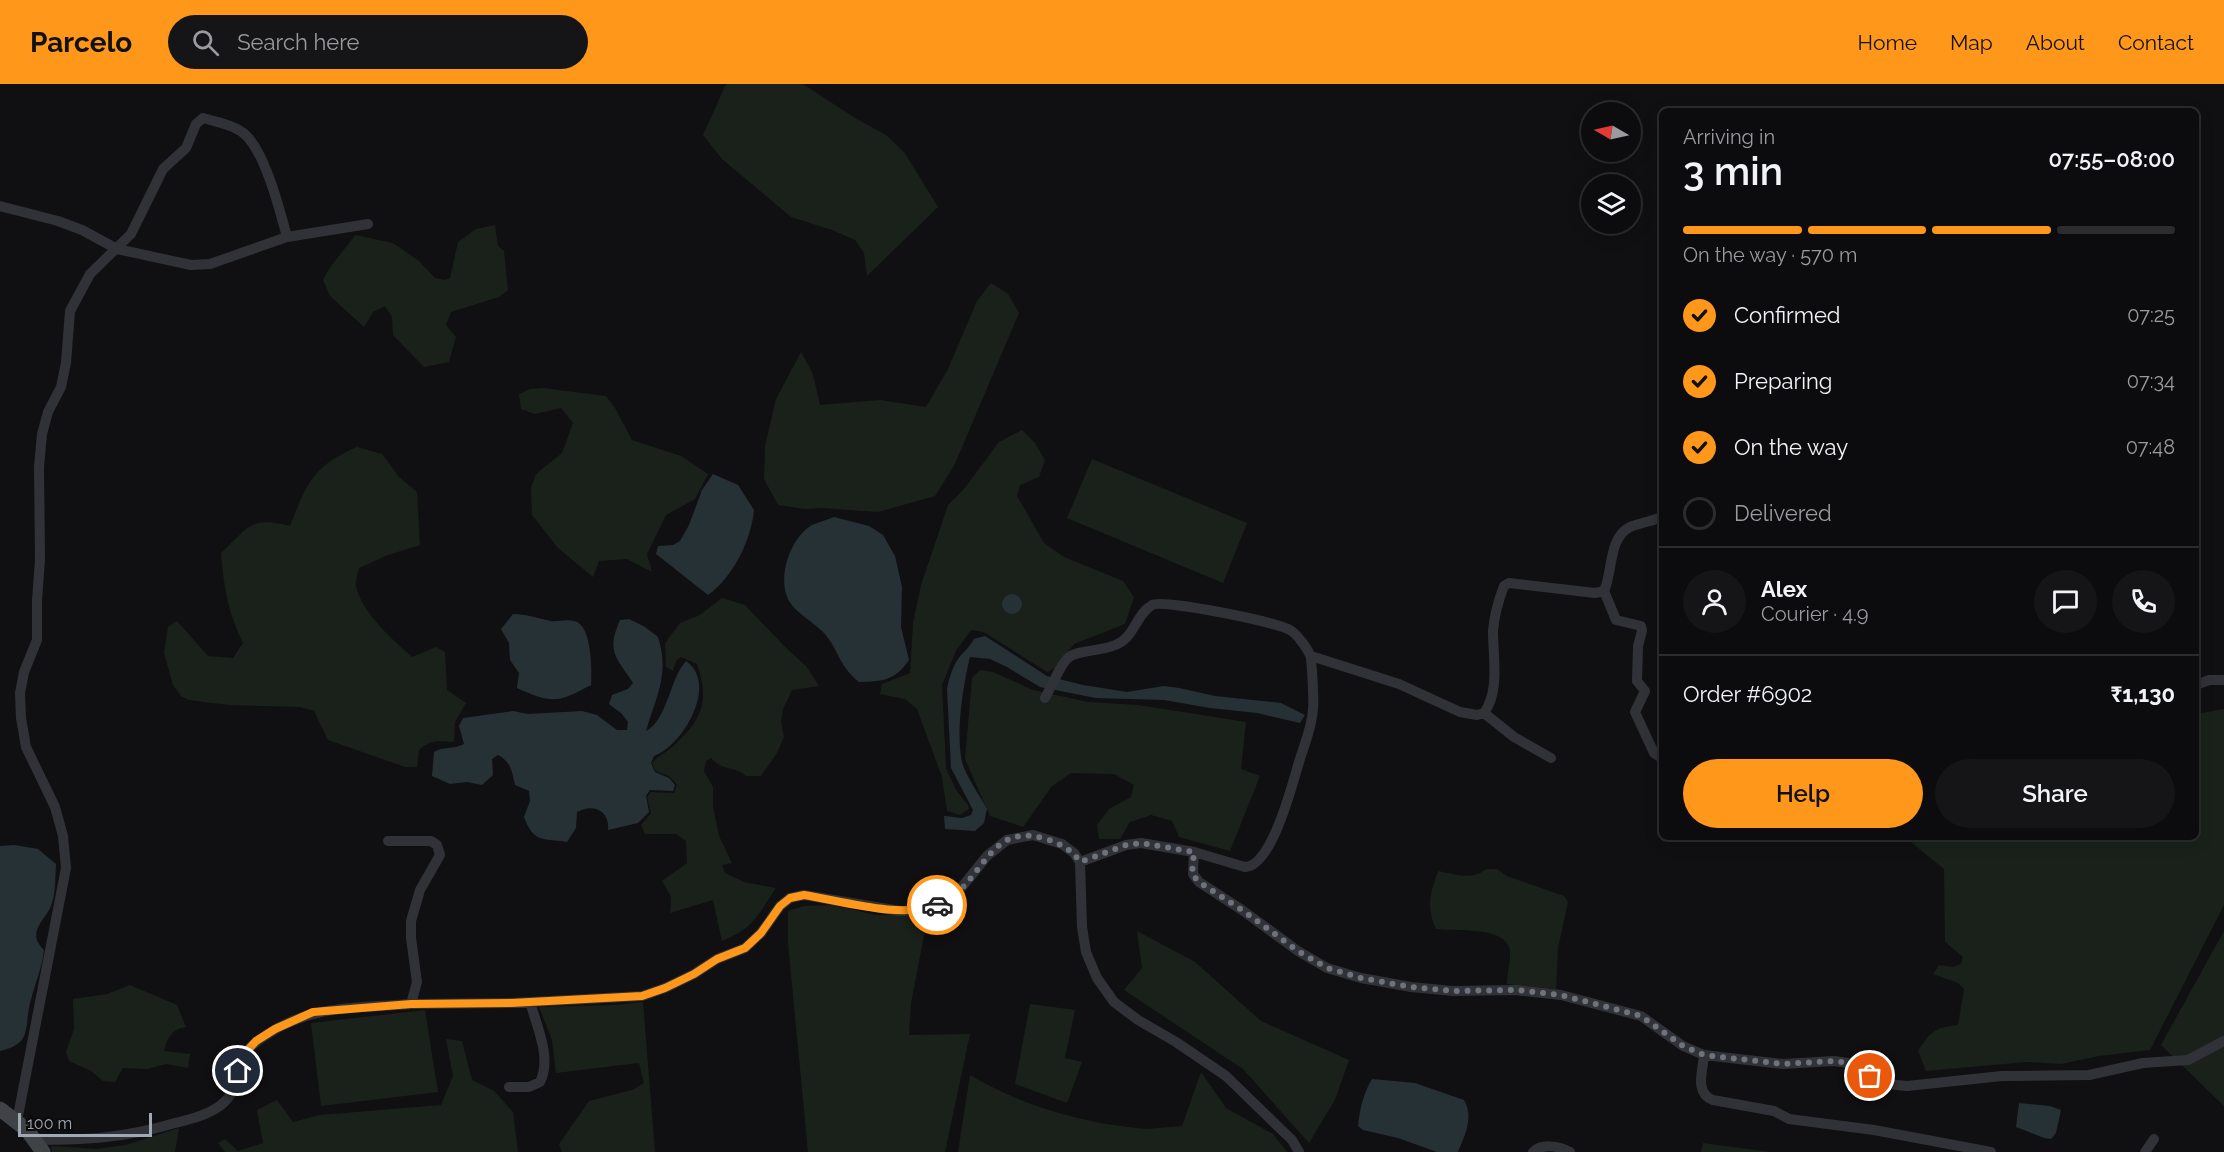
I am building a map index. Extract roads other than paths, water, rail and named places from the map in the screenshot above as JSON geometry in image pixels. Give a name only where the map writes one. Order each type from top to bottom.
[{"type":"main road","points":[[0,1109],[17,1121],[39,1146]]},
{"type":"street","points":[[17,1121],[66,868],[63,836],[55,807],[26,747],[20,693],[24,672],[37,640],[40,560],[39,467],[42,434],[48,412],[61,387],[66,363],[70,311],[90,274],[131,234],[163,170],[186,148],[196,124],[203,118],[233,127],[244,133],[255,146],[278,204],[287,237]]},
{"type":"street","points":[[0,206],[82,230],[117,249],[191,266],[210,264],[287,237],[368,224]]},
{"type":"street","points":[[1659,518],[1624,531],[1614,546],[1609,580],[1604,591],[1616,620],[1641,626],[1637,681],[1645,690],[1635,712],[1654,753],[1659,756]]},
{"type":"street","points":[[1046,698],[1067,659],[1075,654],[1112,646],[1127,638],[1132,626],[1153,604],[1164,603],[1225,614],[1291,630],[1311,656],[1399,684],[1460,712],[1477,715],[1484,713],[1490,705],[1493,686],[1493,630],[1504,586],[1509,583],[1595,593],[1604,591]]},
{"type":"street","points":[[1080,862],[1126,845],[1141,843],[1194,852],[1252,867],[1258,861],[1279,825],[1290,796],[1310,725],[1313,701],[1311,656]]},
{"type":"street","points":[[2199,684],[2209,680],[2224,680]]},
{"type":"street","points":[[1484,713],[1514,737],[1551,758]]},
{"type":"street","points":[[39,1146],[139,1134],[206,1114],[222,1104],[234,1092],[241,1062],[246,1052],[275,1029],[313,1012],[411,1004],[530,1002],[642,996],[665,988],[694,974],[717,959],[745,948],[761,933],[780,906],[790,898],[804,895],[900,911],[924,910],[957,893],[987,856],[1007,840],[1033,835],[1062,844],[1074,853],[1080,862],[1082,927],[1086,952],[1097,978],[1114,1002],[1226,1076],[1292,1140],[1299,1152]]},
{"type":"street","points":[[388,841],[431,842],[440,849],[438,861],[420,890],[411,921],[417,982],[411,1004]]},
{"type":"street","points":[[1194,852],[1192,874],[1199,882],[1298,951],[1327,968],[1361,978],[1411,987],[1453,991],[1516,990],[1561,995],[1641,1016],[1683,1046],[1704,1055],[1783,1064],[1834,1061],[1848,1063],[1887,1084],[1906,1086],[2002,1076],[2089,1076],[2143,1063],[2188,1060],[2224,1041]]},
{"type":"street","points":[[509,1087],[529,1087],[540,1082],[545,1074],[546,1063],[530,1002]]},
{"type":"street","points":[[1704,1055],[1701,1086],[1704,1095],[1713,1100],[1774,1111],[1789,1119],[1874,1130],[1990,1152]]},
{"type":"street","points":[[2145,1152],[2154,1139]]},
{"type":"street","points":[[1533,1152],[1537,1148],[1552,1146],[1570,1152]]}]
